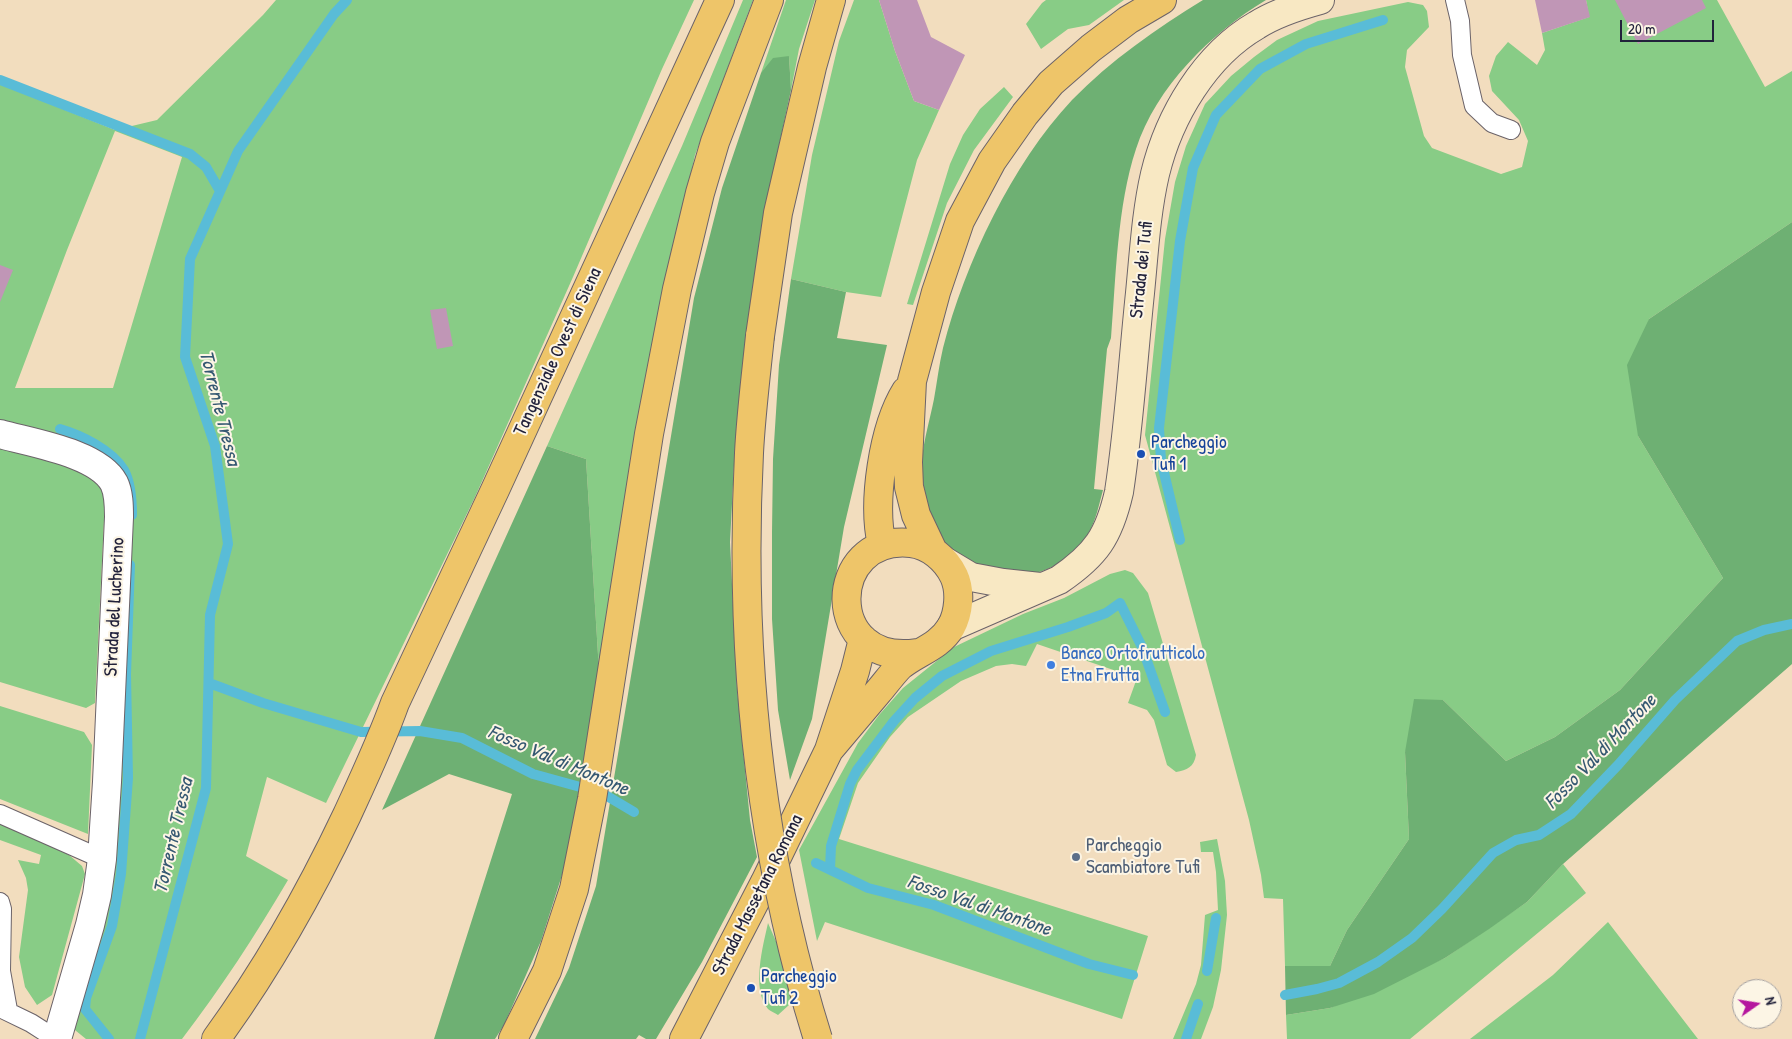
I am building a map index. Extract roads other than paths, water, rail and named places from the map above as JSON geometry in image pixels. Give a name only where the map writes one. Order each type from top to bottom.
[{"type":"main road","name":"Tangenziale Ovest di Siena","points":[[395,703],[720,0]]},
{"type":"main road","points":[[514,1039],[547,971],[574,889],[592,799],[611,684],[649,434],[677,289],[700,193],[715,142],[769,0]]},
{"type":"main road","points":[[818,1039],[796,960],[778,883],[764,803],[753,706],[747,606],[746,532],[749,451],[760,336],[778,213],[812,67],[831,0]]},
{"type":"main road","points":[[952,627],[957,610],[958,593],[954,577],[939,556],[916,515],[908,487],[912,381],[948,252],[960,221],[992,161],[1025,114],[1051,83],[1091,48],[1128,20],[1162,0]]},
{"type":"main road","points":[[912,381],[892,420],[887,441],[879,498],[878,530],[882,545],[899,542],[917,544],[939,556]]},
{"type":"main road","name":"Strada Massetana Romana","points":[[882,545],[866,555],[853,570],[847,587],[846,606],[851,624],[863,639],[875,648],[888,654],[918,653]]},
{"type":"main road","name":"Strada Massetana Romana","points":[[828,750],[900,667],[918,653],[937,643],[952,627]]},
{"type":"main road","name":"Strada Massetana Romana","points":[[684,1039],[765,882],[828,750],[855,671],[863,639]]},
{"type":"main road","points":[[197,1039],[230,996],[270,932],[316,848],[369,741],[395,703]]},
{"type":"main road","points":[[216,1039],[275,949],[318,873],[366,776],[395,703]]},
{"type":"street","name":"Strada dei Tufi","points":[[952,627],[1044,588],[1075,569],[1099,546],[1114,513],[1122,473],[1150,201],[1162,147],[1172,124],[1196,82],[1237,39],[1256,25],[1295,6],[1320,0]]},
{"type":"street","name":"Strada del Lucherino","points":[[0,434],[79,456],[107,473],[115,485],[118,496],[119,518],[102,859],[90,925],[57,1039]]},
{"type":"street","points":[[939,556],[971,577],[987,581],[1044,588]]},
{"type":"lane","points":[[1455,0],[1460,21],[1462,55],[1474,106],[1492,123],[1511,130]]},
{"type":"lane","points":[[0,814],[102,859]]},
{"type":"lane","points":[[0,902],[2,910],[1,971],[3,1012],[31,1023],[57,1039]]},
{"type":"waterway","name":"Torrente Tressa","points":[[140,1039],[206,788],[210,615],[228,544],[215,446],[185,357],[190,259],[238,151],[334,14],[347,0]]},
{"type":"waterway","points":[[1180,540],[1161,460],[1159,428],[1180,241],[1193,168],[1216,115],[1260,69],[1306,44],[1383,20]]},
{"type":"waterway","points":[[0,80],[190,154],[206,167],[220,191]]},
{"type":"waterway","points":[[60,429],[95,444],[119,463],[130,486],[132,515]]},
{"type":"waterway","points":[[109,1039],[85,1009],[86,998],[112,926],[121,874],[128,778],[126,674],[130,565]]},
{"type":"waterway","points":[[830,869],[831,846],[850,784],[857,770],[894,721],[915,698],[942,676],[991,651],[1106,613],[1120,603],[1142,647],[1165,712]]},
{"type":"waterway","name":"Fosso Val di Montone","points":[[1285,995],[1339,983],[1378,962],[1412,938],[1442,909],[1493,853],[1516,840],[1539,835],[1571,814],[1618,765],[1675,700],[1737,641],[1764,630],[1792,624]]},
{"type":"waterway","name":"Fosso Val di Montone","points":[[209,683],[263,703],[361,732],[420,731],[462,738],[533,774],[602,793],[634,812]]},
{"type":"waterway","name":"Fosso Val di Montone","points":[[816,863],[868,888],[934,905],[1089,964],[1133,975]]},
{"type":"waterway","points":[[1207,971],[1216,918]]},
{"type":"waterway","points":[[1186,1039],[1198,1004]]},
{"type":"place","name":"Parcheggio Tufi 1","points":[[1141,454]]},
{"type":"place","name":"Banco Ortofrutticolo Etna Frutta","points":[[1051,665]]},
{"type":"place","name":"Parcheggio Scambiatore Tufi","points":[[1076,857]]},
{"type":"place","name":"Parcheggio Tufi 2","points":[[751,988]]}]
